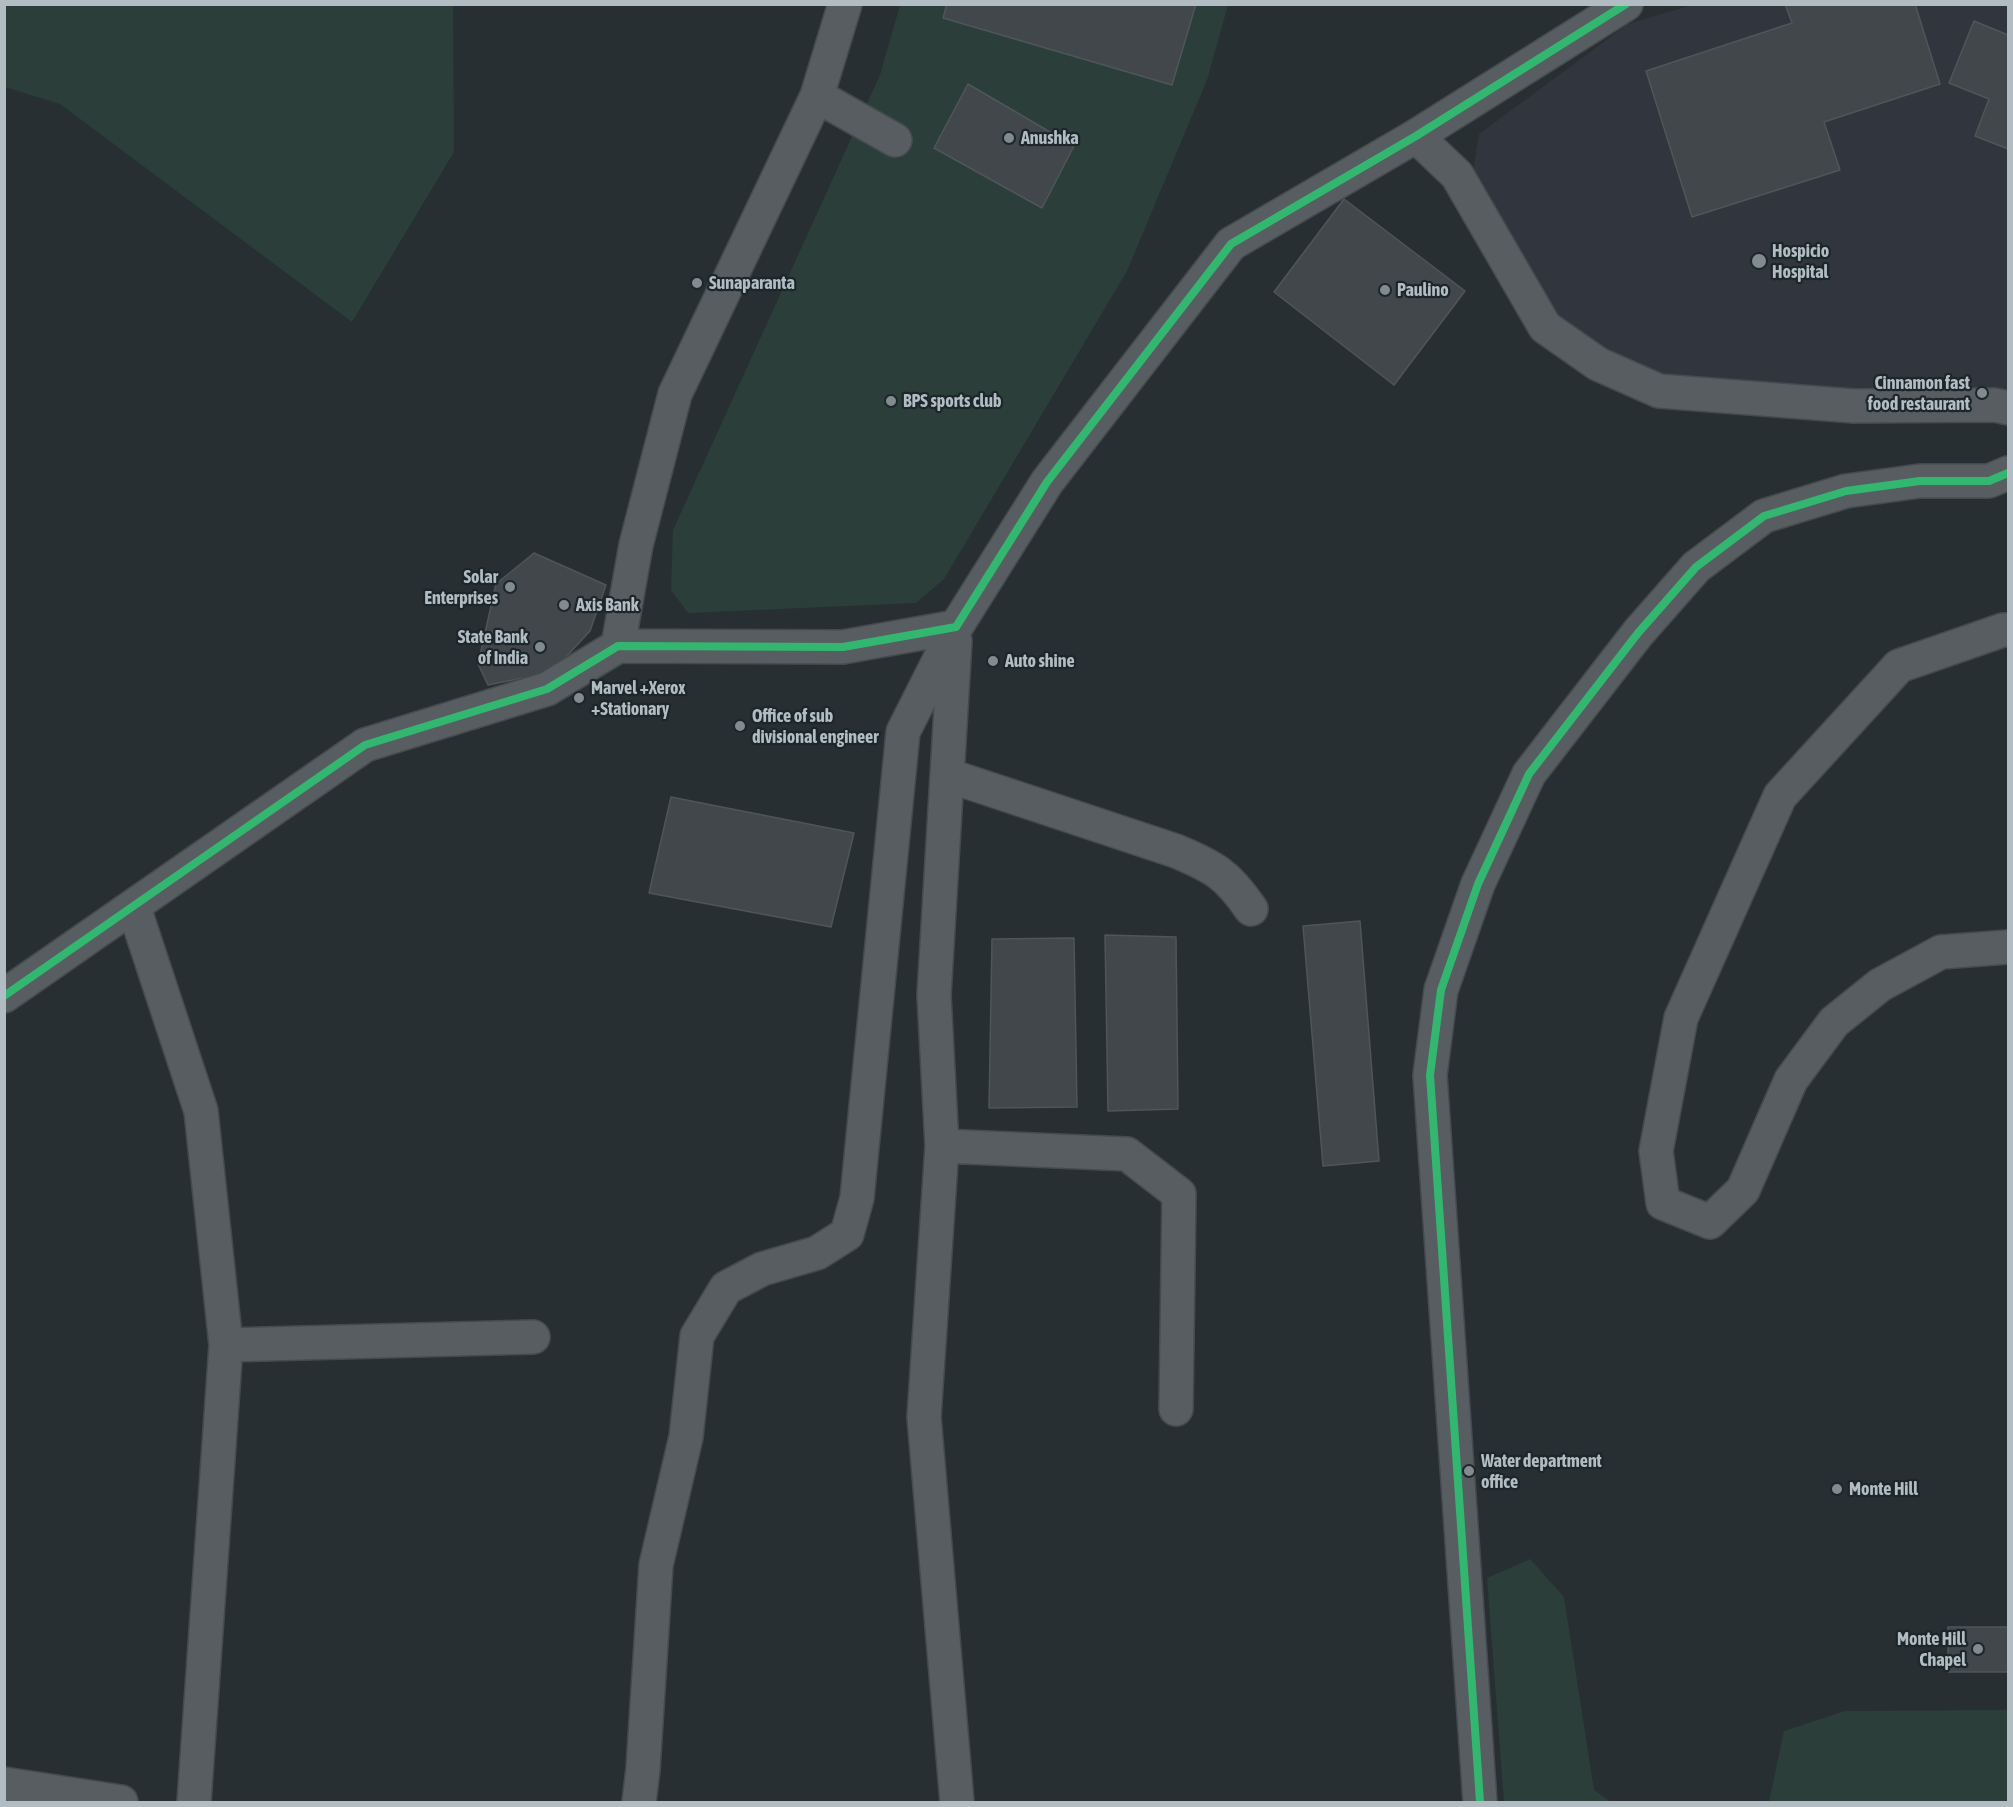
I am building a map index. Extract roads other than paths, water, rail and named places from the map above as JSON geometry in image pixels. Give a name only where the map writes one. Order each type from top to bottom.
[{"type":"street","points":[[618,646],[636,545],[675,394],[817,96],[845,4]]},
{"type":"street","points":[[639,1803],[656,1565],[686,1437],[697,1336],[726,1288],[762,1269],[818,1253],[847,1234],[857,1198],[903,732],[956,627],[1047,482],[1231,244],[1416,136],[1626,4]]},
{"type":"street","points":[[817,96],[895,140]]},
{"type":"street","points":[[1416,136],[1457,175],[1545,327],[1598,364],[1659,391],[1854,406],[1995,405],[2008,408]]},
{"type":"street","points":[[1480,1803],[1430,1075],[1441,990],[1478,884],[1529,774],[1638,633],[1696,567],[1764,516],[1846,491],[1920,481],[1989,481],[2008,473]]},
{"type":"street","points":[[4,996],[365,746],[547,689],[618,646],[843,647],[956,627]]},
{"type":"street","points":[[956,627],[934,996],[942,1146],[924,1417],[957,1803]]},
{"type":"street","points":[[2008,630],[1899,666],[1780,796],[1681,1018],[1656,1151],[1663,1203],[1710,1222],[1743,1190],[1791,1080],[1834,1022],[1880,985],[1941,952],[2008,947]]},
{"type":"street","points":[[947,775],[1176,851],[1219,872],[1235,886],[1251,909]]},
{"type":"street","points":[[134,908],[201,1111],[226,1345],[194,1803]]},
{"type":"street","points":[[942,1146],[1127,1154],[1179,1194],[1176,1409]]},
{"type":"street","points":[[226,1345],[534,1337]]},
{"type":"street","points":[[4,1785],[121,1803]]},
{"type":"place","name":"Anushka","points":[[1009,138]]},
{"type":"place","name":"Hospicio Hospital","points":[[1759,261]]},
{"type":"place","name":"Sunaparanta","points":[[697,283]]},
{"type":"place","name":"Paulino","points":[[1385,290]]},
{"type":"place","name":"Cinnamon fast food restaurant","points":[[1982,393]]},
{"type":"place","name":"BPS sports club","points":[[891,401]]},
{"type":"place","name":"Solar Enterprises","points":[[510,587]]},
{"type":"place","name":"Axis Bank","points":[[564,605]]},
{"type":"place","name":"State Bank of India","points":[[540,647]]},
{"type":"place","name":"Auto shine","points":[[993,661]]},
{"type":"place","name":"Marvel +Xerox +Stationary","points":[[579,698]]},
{"type":"place","name":"Office of sub divisional engineer","points":[[740,726]]},
{"type":"place","name":"Water department office","points":[[1469,1471]]},
{"type":"place","name":"Monte Hill","points":[[1837,1489]]},
{"type":"place","name":"Monte Hill Chapel","points":[[1978,1649]]}]
